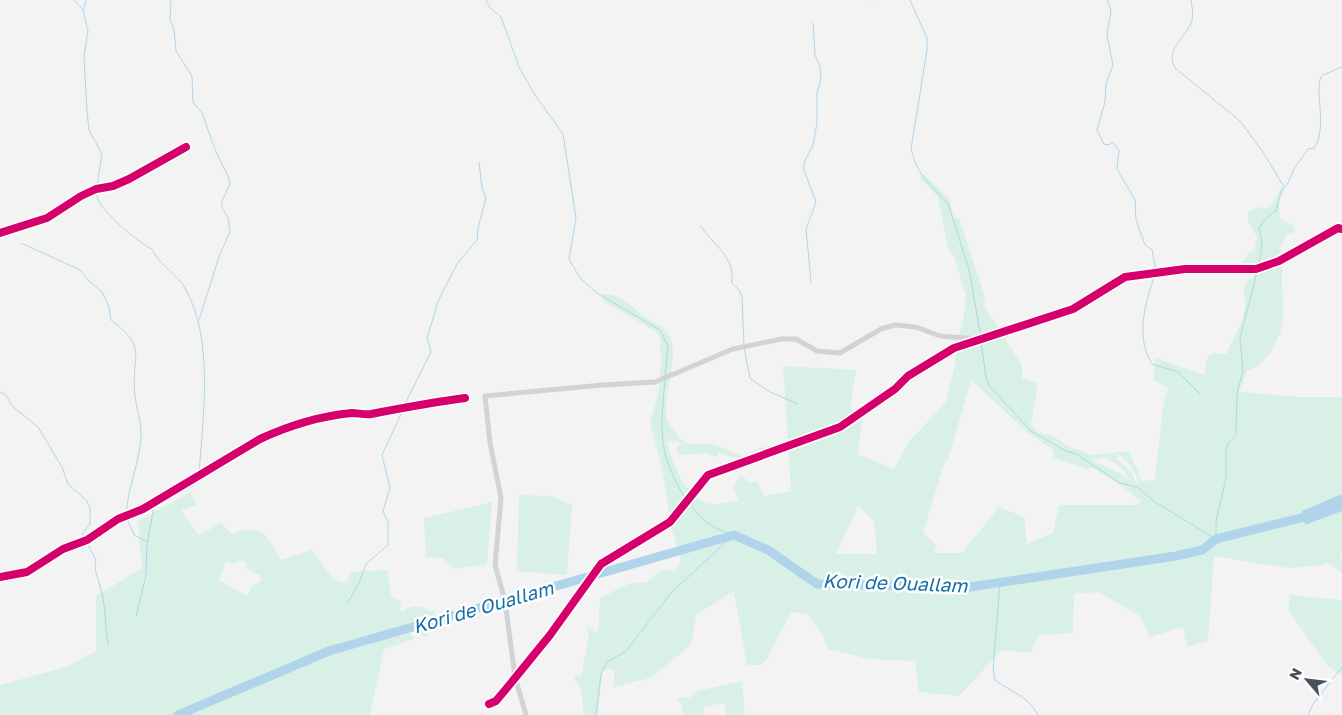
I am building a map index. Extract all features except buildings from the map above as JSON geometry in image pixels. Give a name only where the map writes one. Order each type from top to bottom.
[{"type":"street","points":[[0,233],[47,218],[81,196],[96,189],[113,186],[156,166],[186,147]]},
{"type":"street","points":[[489,704],[496,701],[550,635],[600,564],[670,522],[708,475],[840,427],[895,389],[908,376],[954,348],[1073,309],[1125,276],[1185,269],[1256,269],[1279,261],[1338,228],[1342,229]]},
{"type":"street","points":[[526,715],[515,676],[504,600],[495,565],[501,498],[490,442],[485,396],[603,384],[655,382],[733,349],[781,340],[796,339],[817,351],[840,353],[881,329],[895,325],[916,327],[940,336],[981,339]]},
{"type":"street","points":[[0,577],[27,572],[63,549],[87,540],[118,519],[143,509],[278,430],[352,413],[369,414],[465,398]]},
{"type":"green space","points":[[924,174],[949,199],[954,217],[959,218],[984,294],[985,308],[1000,330],[997,333],[999,337],[1004,337],[1022,365],[1022,378],[1038,383],[1031,424],[1038,432],[1053,436],[1070,447],[1091,455],[1129,451],[1142,481],[1155,480],[1163,406],[1168,388],[1153,380],[1156,358],[1204,375],[1207,358],[1213,353],[1226,354],[1244,315],[1245,299],[1243,291],[1248,279],[1253,278],[1254,275],[1251,272],[1254,269],[1239,268],[1250,251],[1254,252],[1257,237],[1248,222],[1248,212],[1262,206],[1263,210],[1267,209],[1274,201],[1281,187],[1285,189],[1279,202],[1280,219],[1295,226],[1295,232],[1287,234],[1280,248],[1282,255],[1280,265],[1282,269],[1282,325],[1277,341],[1267,357],[1254,368],[1247,370],[1239,392],[1298,397],[1342,397],[1342,494],[1302,512],[1305,525],[1342,511],[1342,547],[1340,558],[1342,559],[1342,573],[1327,562],[1324,565],[1288,568],[1214,556],[1208,641],[1187,647],[1183,627],[1150,637],[1140,616],[1099,592],[1074,594],[1073,633],[1039,635],[1031,652],[1001,651],[959,696],[919,692],[915,661],[870,659],[828,649],[822,633],[807,614],[791,612],[768,657],[761,665],[747,665],[734,591],[696,615],[691,645],[650,678],[613,687],[615,669],[605,669],[602,674],[598,715],[584,715],[581,689],[574,679],[577,675],[581,677],[589,636],[587,629],[589,628],[598,634],[600,598],[628,584],[647,582],[661,570],[674,571],[681,562],[672,530],[663,473],[650,422],[659,389],[660,338],[655,331],[605,302],[601,297],[603,294],[609,294],[624,300],[644,317],[662,327],[670,338],[673,348],[673,360],[666,411],[668,422],[683,441],[691,444],[715,445],[743,456],[760,448],[788,443],[783,366],[856,370],[850,408],[863,417],[857,454],[894,469],[909,442],[946,402],[955,365],[955,335],[959,335],[961,330],[966,292],[964,291],[955,259],[948,248],[938,197],[920,178]],"holes":[[[971,380],[1028,433],[1052,449],[1054,458],[1088,469],[1091,467],[1141,501],[1138,505],[1059,505],[1053,533],[1027,544],[1024,517],[999,507],[962,553],[933,553],[937,546],[923,532],[944,464],[948,460]],[[678,441],[682,445],[677,447],[678,455],[706,453],[717,457],[718,453],[744,460],[751,453],[788,444],[791,491],[764,496],[757,481],[750,483],[741,475],[733,486],[739,501],[721,503],[720,505],[706,503],[696,497],[684,483],[669,451],[667,442]],[[1119,454],[1132,467],[1139,483],[1136,483],[1131,472],[1116,458]],[[1106,458],[1117,464],[1132,481],[1112,469],[1093,461],[1093,459]],[[858,506],[874,521],[877,554],[836,554]]]},
{"type":"green space","points":[[191,492],[197,505],[181,510],[199,535],[221,523],[232,534],[250,530],[257,531],[268,538],[281,560],[312,550],[333,579],[345,583],[352,572],[388,570],[391,596],[402,603],[400,610],[403,612],[410,607],[422,607],[434,612],[437,619],[426,638],[411,625],[405,626],[414,639],[384,649],[370,715],[0,715],[0,685],[66,667],[96,651],[96,596],[142,568],[138,521]],"holes":[[[241,560],[247,563],[247,569],[260,575],[261,581],[251,587],[248,596],[219,580],[226,562],[234,564]]]},
{"type":"green space","points":[[519,495],[551,496],[572,505],[567,575],[517,571]]},
{"type":"green space","points":[[492,502],[487,564],[454,569],[443,558],[426,557],[424,518]]},
{"type":"green space","points":[[1289,595],[1342,600],[1342,676],[1329,667],[1289,612]]},
{"type":"green space","points":[[742,681],[745,715],[726,715],[724,703],[704,707],[704,715],[683,715],[682,704],[677,701],[679,697],[689,698],[698,691]]},
{"type":"water","points":[[1342,494],[1342,511],[1305,525],[1302,511]]},
{"type":"waterway","points":[[74,0],[83,10]]},
{"type":"waterway","points":[[86,0],[83,10],[88,31],[84,56],[87,111],[89,130],[102,154],[97,186]]},
{"type":"waterway","points":[[171,0],[170,20],[174,29],[176,51],[192,76],[193,102],[202,113],[230,184],[222,201],[222,208],[228,217],[230,232],[220,254],[199,320]]},
{"type":"waterway","points":[[486,0],[490,8],[501,17],[519,67],[535,95],[563,134],[576,218],[569,259],[580,278],[597,293],[660,330],[668,346],[665,376]]},
{"type":"waterway","points":[[910,0],[927,38],[927,50],[911,149],[916,165],[923,177],[948,204],[969,269],[981,338]]},
{"type":"waterway","points":[[1107,0],[1111,10],[1107,35],[1113,65],[1106,84],[1105,102],[1097,130],[1104,144],[1109,145],[1112,142],[1119,150],[1117,169],[1135,200],[1136,220],[1145,245],[1152,250],[1156,271]]},
{"type":"waterway","points":[[1191,0],[1192,20],[1172,55],[1175,68],[1240,121],[1263,152],[1284,187]]},
{"type":"waterway","points":[[811,282],[806,229],[816,202],[804,170],[804,163],[813,145],[817,123],[817,92],[821,80],[820,66],[815,55],[813,23]]},
{"type":"waterway","points":[[1259,265],[1262,243],[1259,228],[1267,217],[1276,211],[1281,191],[1288,183],[1294,169],[1308,149],[1314,148],[1318,139],[1321,118],[1320,80],[1323,75],[1342,67]]},
{"type":"waterway","points":[[404,406],[431,352],[427,338],[439,299],[457,264],[477,240],[478,228],[486,198],[482,188],[479,162]]},
{"type":"waterway","points":[[96,190],[97,198],[108,214],[131,235],[152,249],[155,255],[183,284],[195,310],[200,332],[204,380],[199,474]]},
{"type":"waterway","points":[[700,225],[727,258],[732,273],[732,283],[739,290],[742,297],[744,344]]},
{"type":"waterway","points":[[21,243],[80,270],[102,292],[109,307],[111,320],[123,330],[134,346],[136,353],[135,395],[141,426],[141,437],[139,455],[126,513]]},
{"type":"waterway","points":[[981,342],[986,377],[990,387],[1031,431],[1066,451],[1076,454],[1120,483],[1137,487],[1155,502],[1216,539],[1216,521],[1226,478],[1226,450],[1229,442],[1236,435],[1237,393],[1243,371],[1240,338],[1257,272]]},
{"type":"waterway","points":[[1155,275],[1143,320],[1144,343],[1147,354],[1152,364],[1178,372],[1201,395]]},
{"type":"waterway","points":[[744,348],[750,378],[770,392],[798,404]]},
{"type":"waterway","points":[[665,380],[662,415],[663,443],[670,469],[686,500]]},
{"type":"waterway","points":[[0,392],[6,395],[12,406],[38,427],[62,467],[68,484],[87,501],[90,508],[90,524],[82,534],[85,539]]},
{"type":"waterway","points":[[347,604],[359,583],[366,564],[388,545],[388,522],[383,511],[390,488],[382,455],[403,410]]},
{"type":"waterway","points":[[136,617],[146,575],[147,544],[154,507],[194,485],[197,480]]},
{"type":"waterway","points":[[689,503],[708,523],[719,530],[734,535]]},
{"type":"waterway","name":"Kori de Ouallam","points":[[178,715],[329,651],[734,535],[768,550],[817,584],[970,587],[1176,556],[1202,550],[1216,539],[1313,515]]},
{"type":"waterway","points":[[126,516],[134,535],[148,542]]},
{"type":"waterway","points":[[596,715],[601,674],[607,662],[626,651],[670,594],[733,535]]},
{"type":"waterway","points":[[87,543],[96,560],[95,570],[102,593],[108,645]]},
{"type":"waterway","points":[[1000,582],[993,669],[995,680],[1029,703],[1038,715]]},
{"type":"waterway","points":[[1308,715],[1313,704],[1342,667]]},
{"type":"cycle path","points":[[0,233],[47,218],[81,196],[96,189],[113,186],[129,179],[186,147]]},
{"type":"cycle path","points":[[489,704],[496,701],[550,635],[601,564],[670,522],[708,475],[840,427],[895,389],[908,376],[954,348],[1073,309],[1125,277],[1185,269],[1256,269],[1279,261],[1338,228],[1342,229]]},
{"type":"cycle path","points":[[0,577],[27,572],[63,549],[87,540],[118,519],[143,509],[260,439],[282,430],[328,416],[352,413],[371,414],[465,398]]}]
